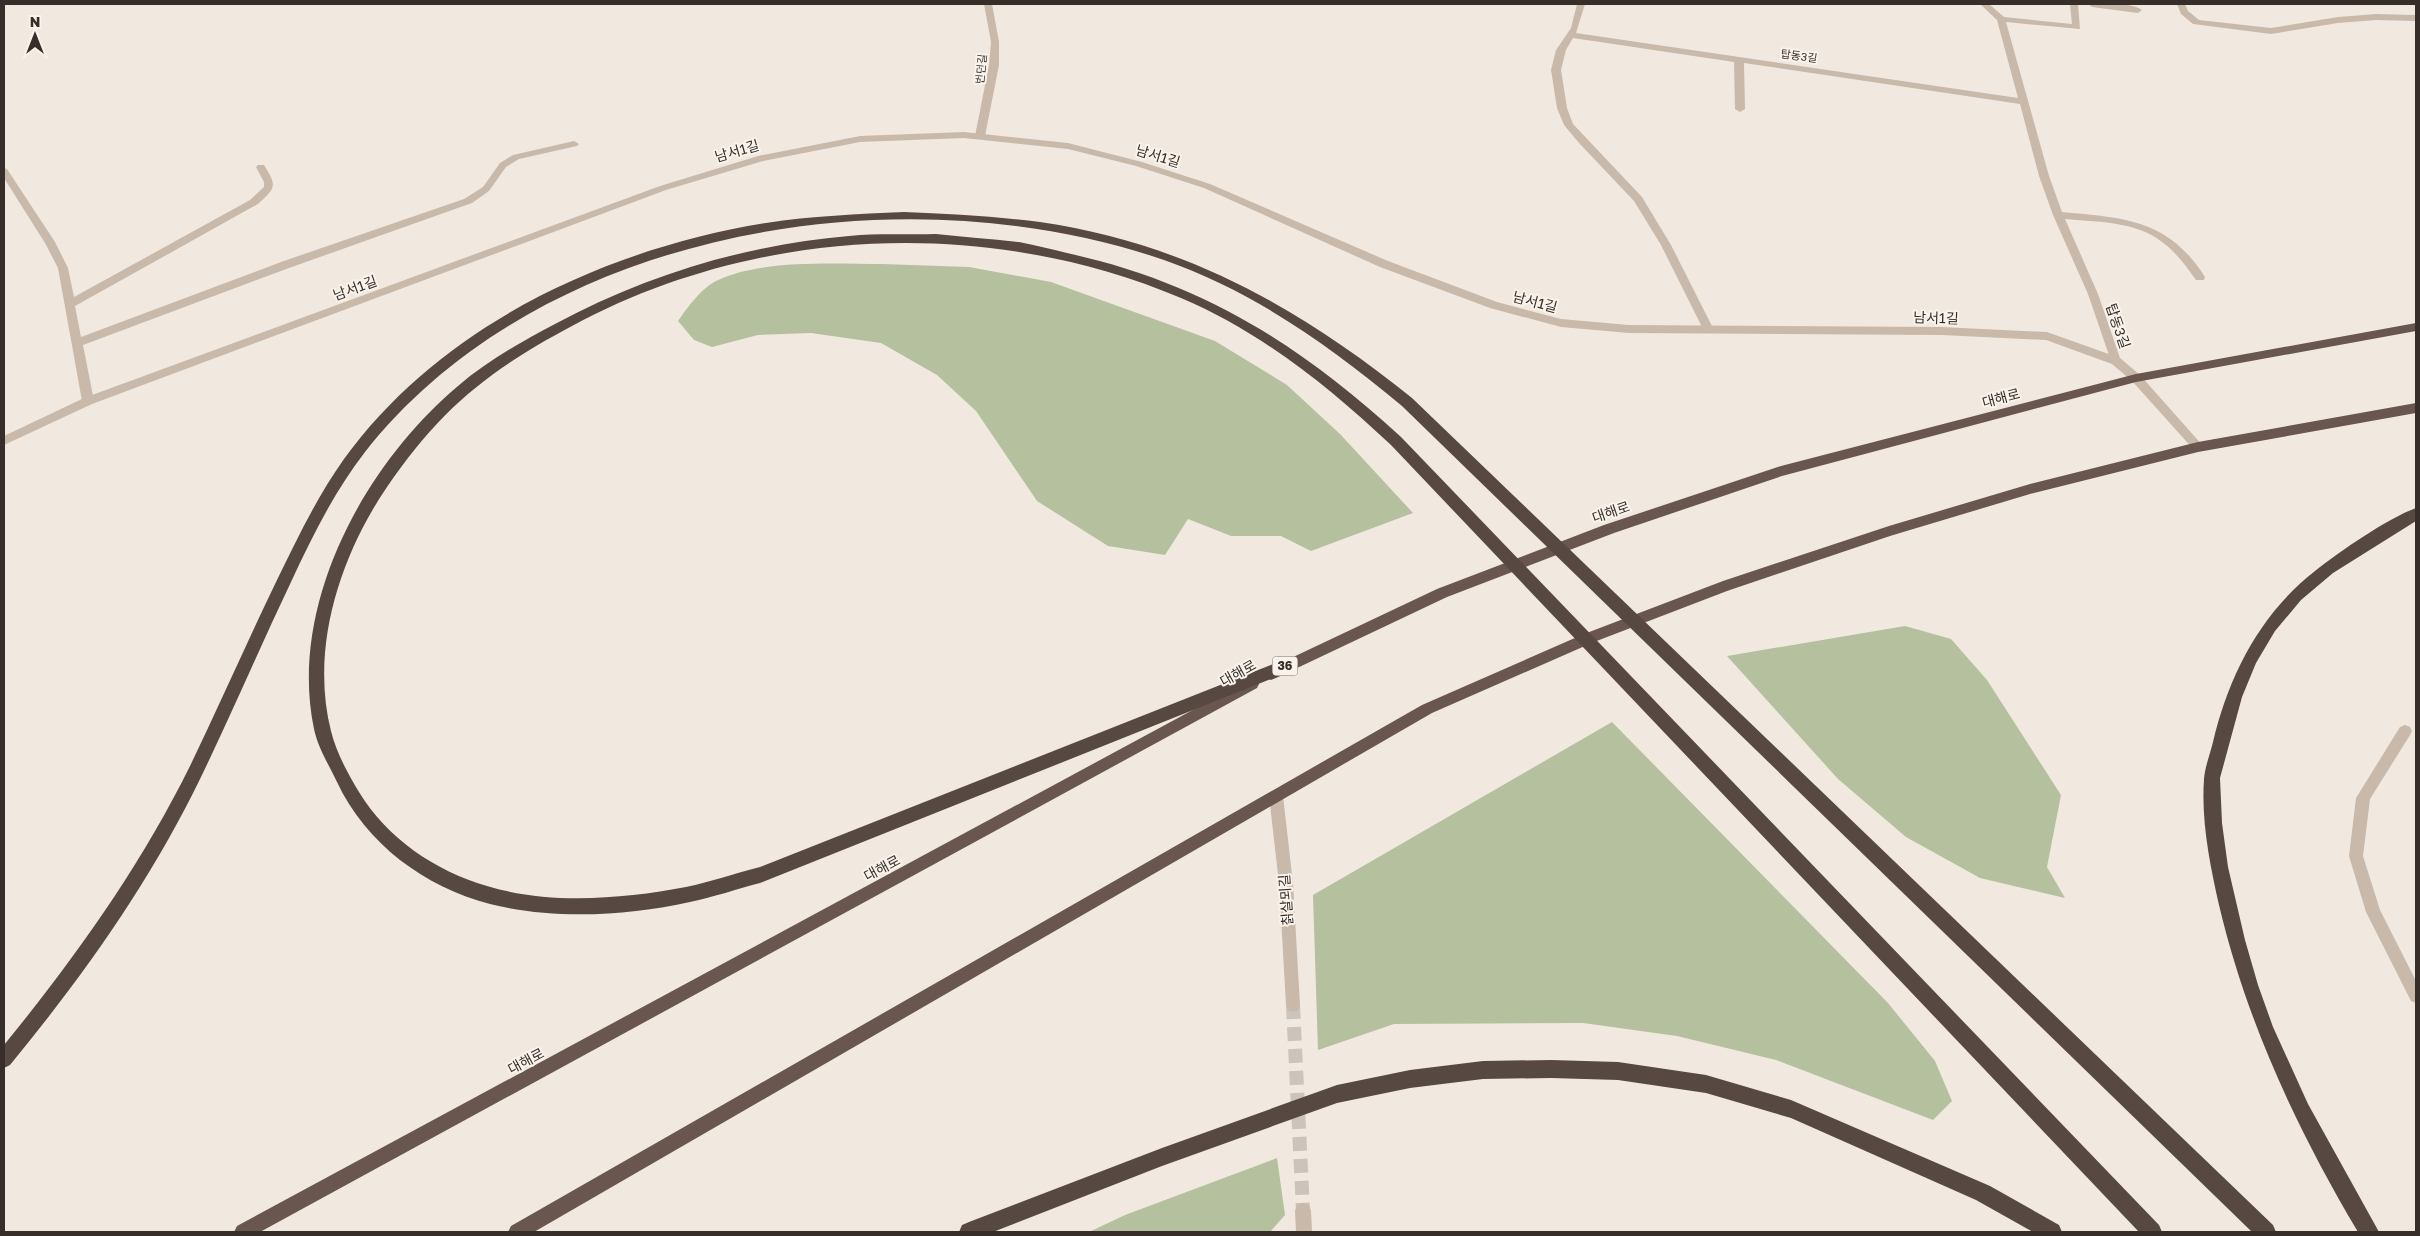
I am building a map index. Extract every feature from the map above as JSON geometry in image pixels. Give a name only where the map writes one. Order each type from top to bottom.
[{"type":"highway","points":[[4,1058],[62,988],[107,924],[150,857],[182,798],[310,527],[336,483],[364,445],[393,412],[470,346],[510,319],[600,273],[644,256],[743,232],[842,220],[911,217],[967,218],[1022,223],[1068,231],[1166,256],[1268,302],[1318,332],[1362,364],[1407,402],[2266,1232]]},
{"type":"highway","points":[[1281,668],[760,875],[683,895],[612,904],[546,904],[492,896],[442,878],[401,854],[366,818],[342,776],[322,730],[317,680],[319,636],[330,592],[347,544],[371,499],[401,457],[430,422],[462,390],[503,360],[555,327],[602,303],[647,284],[694,268],[760,252],[812,243],[869,239],[980,242],[1034,249],[1088,261],[1140,276],[1187,294],[1240,322],[1292,354],[1342,391],[1396,441],[2152,1232]]},
{"type":"highway","name":"대해로","points":[[243,1232],[1281,668],[1442,593],[1609,529],[1781,471],[2136,378],[2416,327]]},
{"type":"highway","points":[[517,1232],[1427,708],[1588,638],[1723,587],[1898,528],[2030,489],[2198,447],[2416,408]]},
{"type":"highway","points":[[2369,1232],[2325,1159],[2287,1082],[2256,1007],[2235,942],[2218,859],[2212,780],[2225,719],[2249,662],[2280,614],[2315,577],[2364,544],[2416,514]]},
{"type":"highway","points":[[969,1232],[1162,1157],[1338,1094],[1419,1078],[1483,1070],[1551,1069],[1618,1071],[1706,1084],[1791,1109],[1983,1193],[2052,1232]]},
{"type":"street","name":"번던길","points":[[980,136],[994,65],[995,42],[988,4]]},
{"type":"street","points":[[1581,4],[1575,28],[1561,50],[1556,70],[1562,108],[1569,125],[1638,199],[1666,245],[1708,328]]},
{"type":"street","points":[[1984,4],[2001,18],[2077,27],[2074,4]]},
{"type":"street","points":[[2092,4],[2138,10]]},
{"type":"street","points":[[2181,4],[2184,12],[2196,22],[2271,31],[2338,20],[2376,17],[2416,18]]},
{"type":"street","name":"탑동3길","points":[[2001,18],[2044,176],[2058,215],[2093,294],[2116,361]]},
{"type":"street","name":"탑동3길","points":[[1571,35],[2024,102]]},
{"type":"street","points":[[1740,60],[1740,109]]},
{"type":"street","name":"남서1길","points":[[4,441],[23,430],[88,401],[663,188],[761,158],[860,140],[964,134],[1068,146],[1139,164],[1190,180],[1384,264],[1504,308],[1562,323],[1629,329],[1708,328],[1941,331],[2046,336],[2116,361],[2136,378],[2198,447]]},
{"type":"street","points":[[77,343],[285,265],[468,201],[486,190],[502,165],[516,157],[574,144]]},
{"type":"street","points":[[70,304],[254,202],[269,188],[270,182],[261,167]]},
{"type":"street","points":[[4,171],[50,242],[63,268],[88,401]]},
{"type":"street","points":[[2058,215],[2109,220],[2151,230],[2177,249],[2200,277]]},
{"type":"street","points":[[2406,731],[2363,798],[2356,856],[2373,912],[2416,996]]},
{"type":"street","name":"칡살뫼길","points":[[1276,796],[1286,883],[1293,1005]]},
{"type":"street","points":[[1303,1211],[1304,1232]]},
{"type":"green space","points":[[796,264],[969,267],[1051,282],[1215,341],[1287,385],[1340,434],[1413,513],[1311,551],[1281,536],[1231,536],[1188,519],[1165,555],[1108,546],[1037,501],[976,411],[937,375],[881,343],[811,333],[758,335],[712,347],[694,340],[678,321],[699,294],[714,282],[752,269]]},
{"type":"green space","points":[[1905,626],[1951,639],[1987,680],[2061,795],[2047,867],[2065,898],[1980,878],[1906,837],[1838,779],[1727,656]]},
{"type":"green space","points":[[1612,722],[1888,1003],[1935,1061],[1952,1101],[1933,1120],[1776,1060],[1677,1036],[1583,1023],[1394,1024],[1318,1050],[1313,895]]},
{"type":"green space","points":[[1277,1158],[1285,1215],[1270,1232],[1089,1232],[1125,1215]]},
{"type":"tunnel","points":[[1293,1005],[1303,1211]]}]
